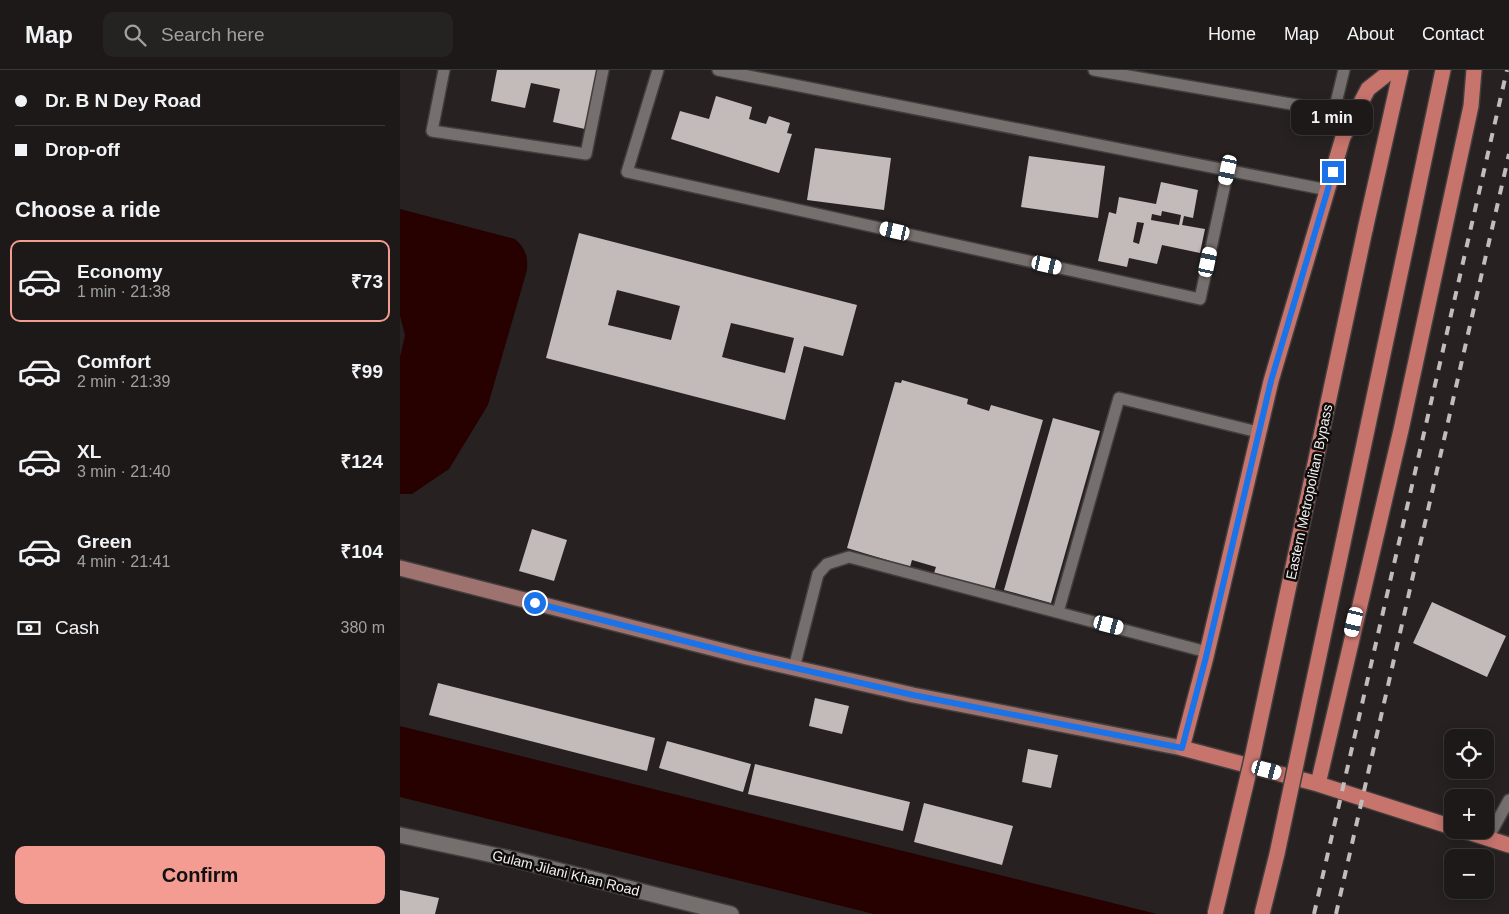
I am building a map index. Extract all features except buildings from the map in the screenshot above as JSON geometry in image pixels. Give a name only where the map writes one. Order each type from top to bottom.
[{"type":"main road","points":[[1182,748],[1207,652],[1271,381],[1343,136],[1368,89],[1392,70]]},
{"type":"main road","name":"Eastern Metropolitan Bypass","points":[[1215,914],[1251,762],[1401,70]]},
{"type":"main road","points":[[1262,914],[1279,844],[1443,70]]},
{"type":"main road","points":[[1318,784],[1405,411],[1471,106],[1475,73]]},
{"type":"main road","points":[[400,568],[794,668],[913,695],[1182,748],[1318,784],[1444,824]]},
{"type":"main road","points":[[1491,839],[1509,846]]},
{"type":"street","name":"Gulam Jilani Khan Road","points":[[400,835],[517,860],[731,914]]},
{"type":"lane","points":[[444,70],[432,131],[586,154],[603,70]]},
{"type":"lane","points":[[658,70],[628,172],[1200,299],[1228,170]]},
{"type":"lane","points":[[718,70],[1328,190]]},
{"type":"lane","points":[[1094,70],[1355,115]]},
{"type":"lane","points":[[1334,111],[1344,70]]},
{"type":"lane","points":[[1058,612],[1119,398],[1258,432]]},
{"type":"lane","points":[[794,668],[818,574],[827,564],[849,557],[1207,652]]},
{"type":"lane","points":[[1494,827],[1509,800]]},
{"type":"shaded area","points":[[400,209],[515,239],[526,253],[527,261],[527,270],[488,405],[449,469],[412,494],[400,494],[400,357],[405,335],[400,316]]},
{"type":"shaded area","points":[[400,726],[1157,914],[874,914],[400,797]]},
{"type":"railway","points":[[1314,914],[1507,70]]},
{"type":"railway","points":[[1336,914],[1509,154]]},
{"type":"route","points":[[535,603],[747,657],[913,695],[1182,748],[1206,657],[1271,381],[1333,172]]}]
